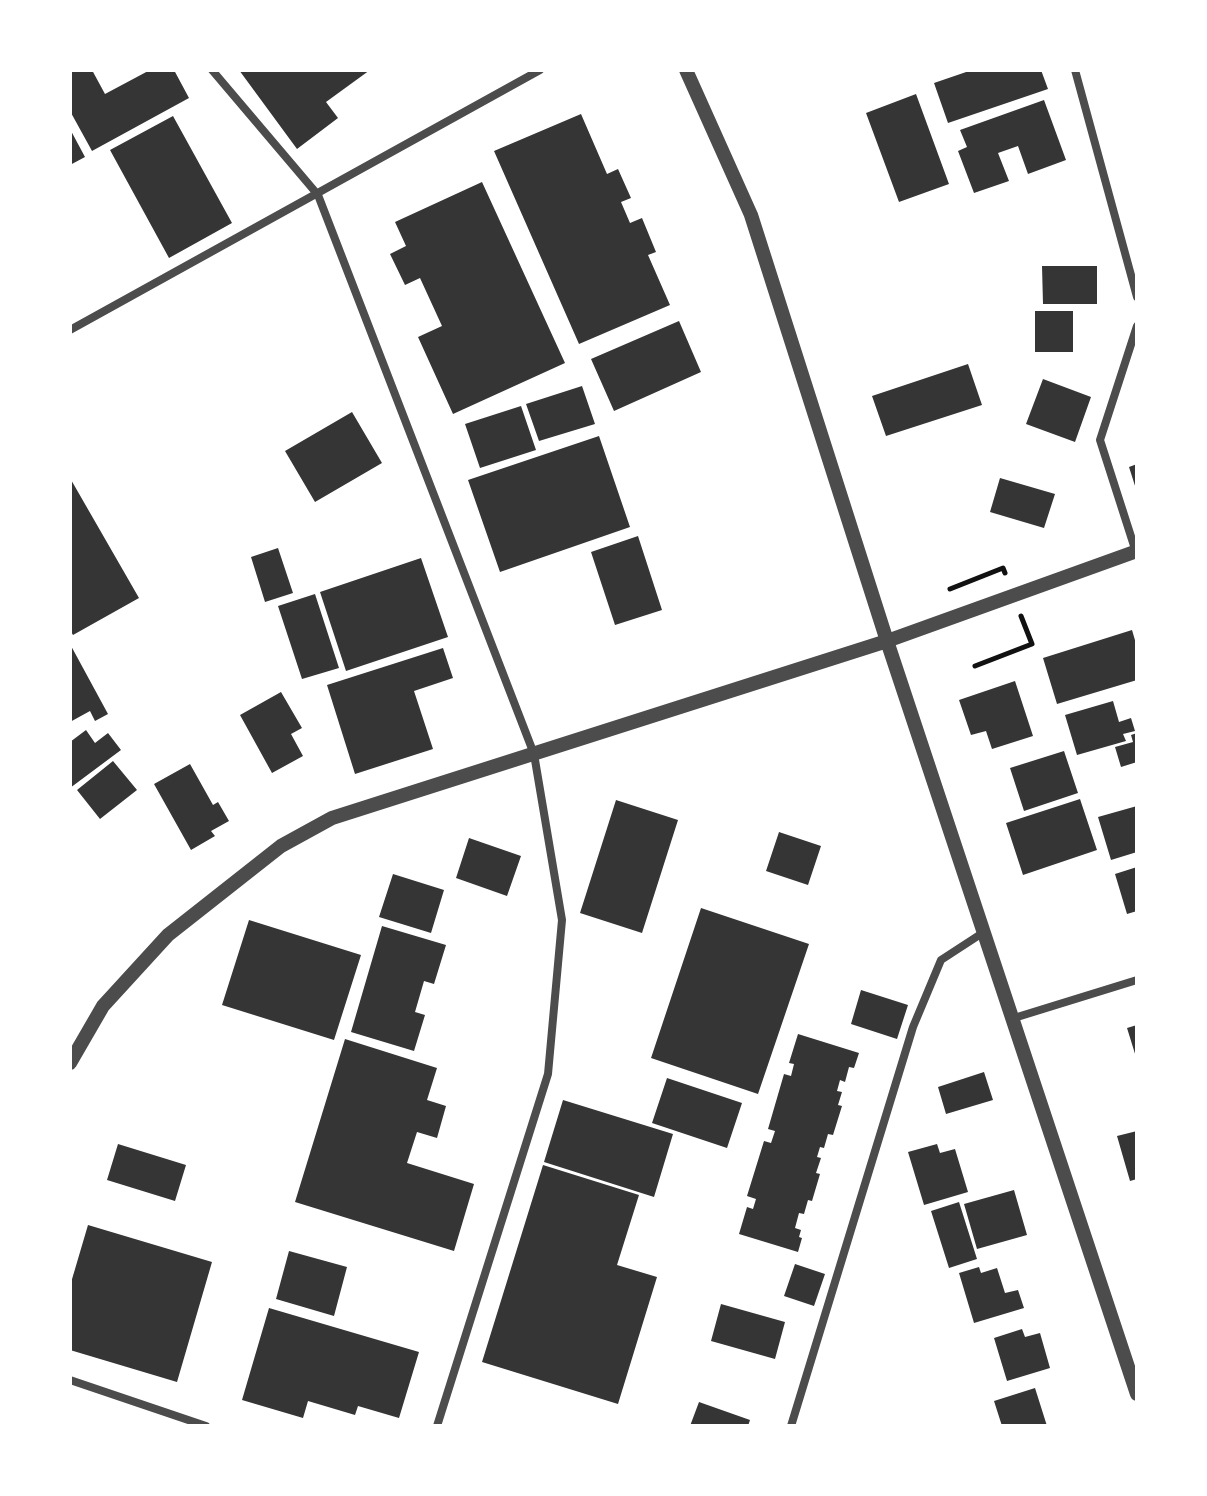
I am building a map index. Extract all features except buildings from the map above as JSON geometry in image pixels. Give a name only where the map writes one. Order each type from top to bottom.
[{"type":"street","points":[[212,70],[318,195],[534,754],[562,920],[548,1074],[437,1426]]},
{"type":"street","points":[[70,330],[540,70]]},
{"type":"street","points":[[686,70],[751,215],[887,641],[1137,1394]]},
{"type":"street","points":[[1075,70],[1137,297]]},
{"type":"street","points":[[70,1063],[103,1006],[168,935],[281,846],[332,818],[887,641],[1136,553],[1100,440],[1137,326]]},
{"type":"street","points":[[791,1426],[913,1027],[941,960],[985,931]]},
{"type":"street","points":[[1014,1018],[1137,980]]},
{"type":"street","points":[[70,1380],[206,1426]]},
{"type":"path","points":[[950,589],[1003,568]]},
{"type":"path","points":[[975,666],[1032,644]]}]
